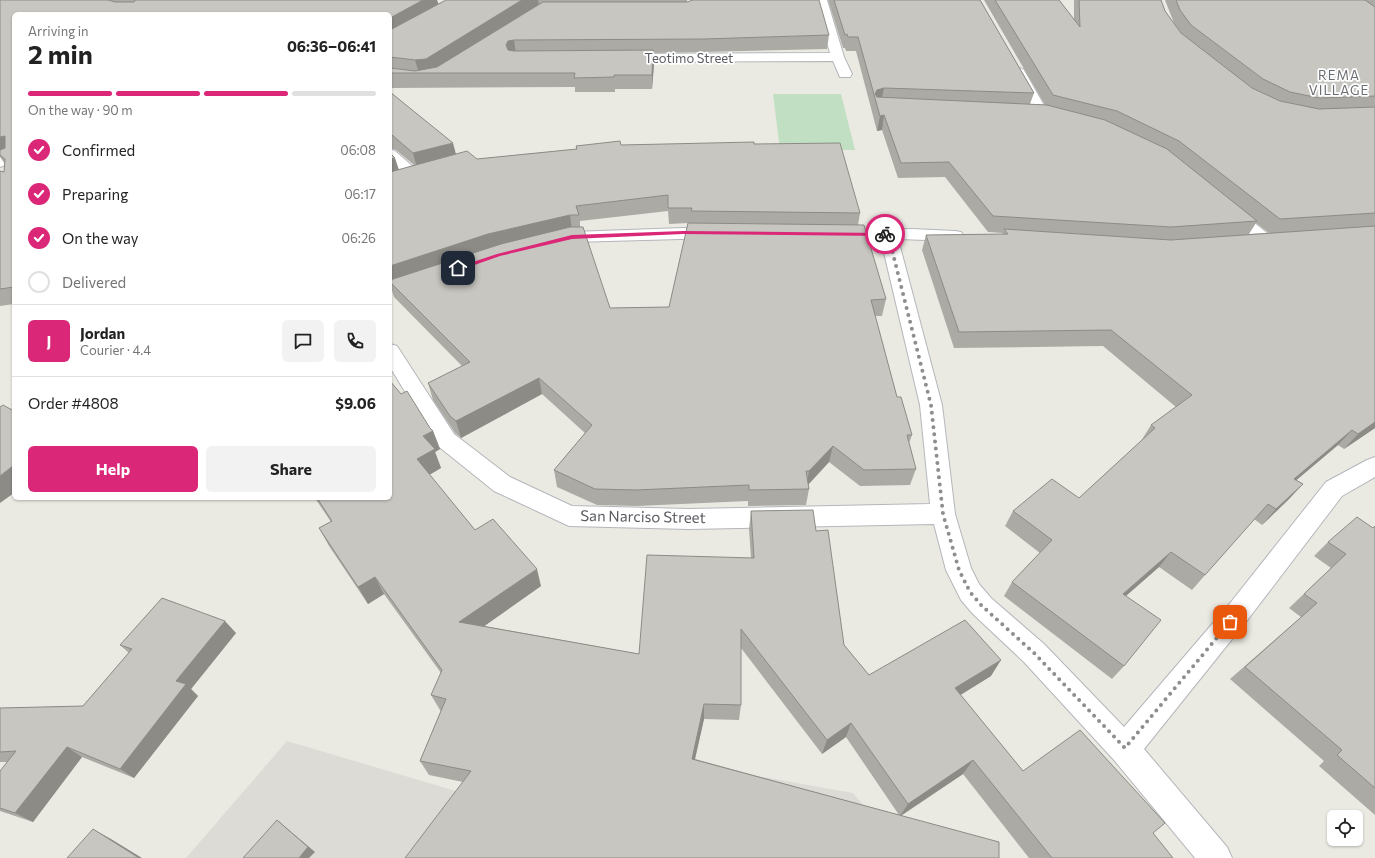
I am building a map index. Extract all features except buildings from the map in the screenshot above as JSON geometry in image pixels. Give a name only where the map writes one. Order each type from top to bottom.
[{"type":"street","points":[[821,0],[838,57],[845,74]]},
{"type":"street","name":"Teotimo Street","points":[[610,58],[838,57]]},
{"type":"street","points":[[1011,60],[1048,115],[1026,113]]},
{"type":"street","points":[[392,155],[421,174],[396,180]]},
{"type":"street","points":[[2,169],[12,159]]},
{"type":"street","points":[[1219,203],[1275,241],[1245,243]]},
{"type":"street","points":[[542,244],[572,237],[730,233]]},
{"type":"street","points":[[823,234],[888,234],[974,237]]},
{"type":"street","points":[[888,234],[931,405],[943,514],[959,570],[970,592],[982,606],[1034,653],[1125,748],[1216,858]]},
{"type":"street","name":"San Narciso Street","points":[[392,354],[446,440],[502,484],[569,516],[689,519],[943,514]]},
{"type":"street","points":[[1125,748],[1240,610],[1334,489],[1375,466]]},
{"type":"shaded area","points":[[287,741],[483,799],[600,748],[853,793],[881,826],[999,858],[186,858]]},
{"type":"green space","points":[[773,94],[841,94],[855,150],[780,150]]},
{"type":"way so far","points":[[885,234],[888,234],[931,405],[943,514],[959,570],[970,592],[982,606],[1034,653],[1125,748],[1230,622]]},
{"type":"district","name":"REMA VILLAGE","points":[[1339,82]]},
{"type":"route","points":[[458,268],[498,255],[572,237],[683,233],[885,234]]}]
